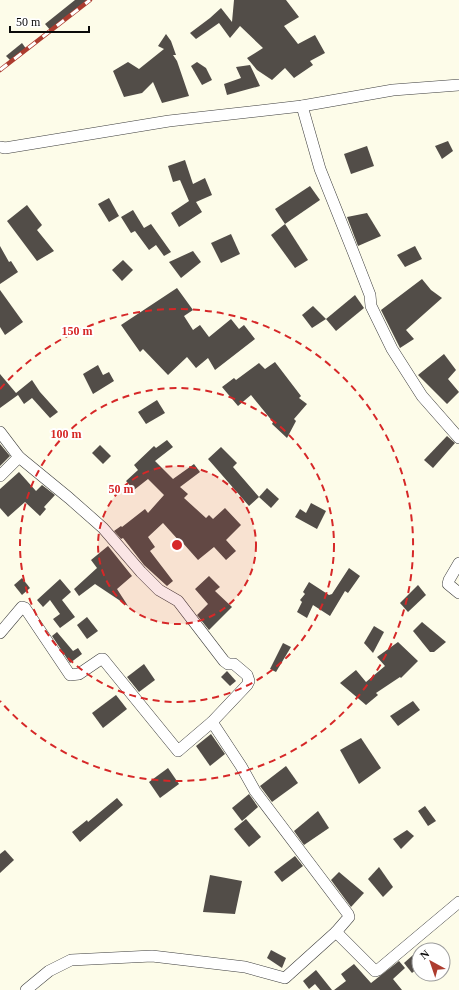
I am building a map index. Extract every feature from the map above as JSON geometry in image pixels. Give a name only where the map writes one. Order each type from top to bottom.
[{"type":"street","points":[[0,147],[5,148],[169,121],[302,106],[393,90],[459,85]]},
{"type":"street","points":[[302,106],[320,169],[370,295],[371,306],[392,349],[422,396],[459,438]]},
{"type":"street","points":[[0,432],[19,457],[103,528],[141,572],[159,590],[178,601],[224,661],[228,664],[234,664],[247,675],[249,681],[212,722],[178,750],[103,660],[100,659],[79,674],[70,675],[25,608],[22,607],[0,633]]},
{"type":"street","points":[[0,476],[19,457]]},
{"type":"street","points":[[459,563],[448,584],[459,593]]},
{"type":"street","points":[[26,990],[48,971],[71,960],[152,956],[245,967],[285,978],[348,920],[348,914],[255,791],[241,766],[212,722]]},
{"type":"street","points":[[336,932],[371,970],[375,971],[459,902]]},
{"type":"building","points":[[75,0],[90,0],[51,31],[45,24]]},
{"type":"building","points":[[234,0],[286,0],[299,17],[284,26],[298,44],[315,35],[325,53],[310,61],[313,65],[294,78],[285,68],[272,80],[257,70],[247,58],[263,48],[240,26],[230,38],[219,23],[196,39],[190,33],[221,8],[232,22]]},
{"type":"building","points":[[166,34],[171,41],[176,55],[173,55],[177,61],[189,96],[162,103],[153,82],[142,93],[124,97],[113,71],[128,62],[139,69],[164,49],[158,46]]},
{"type":"building","points":[[22,43],[27,50],[12,62],[6,56]]},
{"type":"building","points":[[197,62],[206,68],[212,80],[202,85],[191,66]]},
{"type":"building","points":[[250,65],[260,86],[227,95],[224,84],[241,78],[236,67]]},
{"type":"building","points":[[448,141],[453,151],[442,159],[435,146]]},
{"type":"building","points":[[367,146],[374,166],[351,174],[344,154]]},
{"type":"building","points":[[185,160],[193,184],[205,178],[212,195],[196,202],[202,212],[179,227],[171,213],[189,201],[180,180],[173,182],[168,166]]},
{"type":"building","points":[[310,186],[320,200],[285,224],[275,209]]},
{"type":"building","points":[[109,198],[119,216],[109,222],[98,204]]},
{"type":"building","points":[[27,205],[42,225],[37,230],[54,251],[37,261],[7,221]]},
{"type":"building","points":[[133,210],[144,228],[151,224],[171,252],[164,256],[156,245],[149,250],[135,231],[131,233],[121,217]]},
{"type":"building","points":[[367,213],[381,236],[358,246],[347,217]]},
{"type":"building","points":[[285,224],[308,260],[295,268],[271,235]]},
{"type":"building","points":[[231,234],[240,254],[221,263],[211,243]]},
{"type":"building","points":[[0,246],[9,262],[11,261],[18,272],[0,284]]},
{"type":"building","points":[[415,246],[422,259],[405,267],[397,255]]},
{"type":"building","points":[[193,251],[201,262],[181,278],[169,262]]},
{"type":"building","points":[[123,260],[133,270],[122,281],[112,270]]},
{"type":"building","points":[[422,279],[431,290],[442,298],[406,330],[414,339],[400,348],[381,310]]},
{"type":"building","points":[[177,288],[193,310],[184,316],[193,330],[200,325],[209,337],[231,319],[239,329],[244,325],[255,339],[215,370],[208,358],[196,368],[187,357],[168,375],[143,349],[140,352],[121,325]]},
{"type":"building","points":[[0,290],[23,322],[5,335],[0,327]]},
{"type":"building","points":[[355,295],[364,308],[336,331],[326,319]]},
{"type":"building","points":[[313,306],[326,319],[312,328],[302,315]]},
{"type":"building","points":[[444,354],[456,370],[448,379],[459,392],[447,404],[418,375]]},
{"type":"building","points":[[275,362],[301,396],[299,398],[307,404],[294,419],[296,421],[287,438],[272,424],[273,422],[251,395],[238,406],[222,387],[234,378],[236,380],[259,363],[265,369]]},
{"type":"building","points":[[98,365],[103,375],[109,372],[114,381],[93,394],[83,374]]},
{"type":"building","points":[[0,374],[16,393],[32,380],[40,392],[58,412],[50,418],[32,398],[24,404],[18,395],[0,408]]},
{"type":"building","points":[[157,400],[165,413],[146,424],[138,412]]},
{"type":"building","points":[[447,436],[455,443],[433,468],[424,460]]},
{"type":"building","points":[[167,440],[173,447],[155,461],[173,479],[194,464],[200,472],[180,487],[188,494],[184,498],[206,518],[209,515],[213,519],[225,508],[241,525],[226,540],[236,551],[226,560],[214,547],[198,560],[163,523],[148,537],[155,547],[150,551],[173,581],[167,586],[144,565],[123,538],[121,539],[114,531],[121,526],[122,527],[145,509],[148,513],[164,495],[148,479],[134,490],[126,481],[138,470],[134,465],[154,446],[156,448]]},
{"type":"building","points":[[0,444],[10,456],[0,466]]},
{"type":"building","points":[[100,445],[111,456],[103,464],[92,453]]},
{"type":"building","points":[[221,447],[237,463],[233,467],[259,497],[249,506],[208,459]]},
{"type":"building","points":[[19,472],[36,491],[42,485],[55,495],[44,507],[46,509],[40,516],[25,502],[8,517],[0,508],[0,489]]},
{"type":"building","points":[[267,488],[279,499],[271,508],[259,497]]},
{"type":"building","points":[[311,503],[326,511],[317,529],[295,517],[300,509],[306,513]]},
{"type":"building","points":[[108,546],[132,576],[117,589],[128,606],[95,584],[79,596],[74,589],[97,568],[91,560]]},
{"type":"building","points":[[349,568],[360,576],[348,593],[345,591],[330,616],[313,605],[307,618],[297,612],[302,602],[300,600],[305,594],[303,592],[309,582],[329,595],[332,594]]},
{"type":"building","points":[[209,576],[220,587],[215,591],[232,607],[209,630],[197,615],[208,604],[195,589]]},
{"type":"building","points":[[22,578],[30,588],[22,595],[14,585]]},
{"type":"building","points":[[60,579],[71,592],[62,600],[75,617],[60,628],[53,619],[60,614],[50,600],[43,607],[37,600]]},
{"type":"building","points":[[418,585],[426,595],[408,612],[400,603]]},
{"type":"building","points":[[87,617],[98,631],[87,639],[77,625]]},
{"type":"building","points":[[422,622],[446,642],[434,652],[430,652],[413,631]]},
{"type":"building","points":[[374,626],[384,632],[373,653],[364,643]]},
{"type":"building","points":[[57,632],[73,651],[78,648],[82,654],[70,663],[52,636]]},
{"type":"building","points":[[398,642],[418,661],[401,678],[400,677],[376,693],[378,695],[366,705],[340,683],[356,670],[366,682],[385,666],[377,657]]},
{"type":"building","points":[[283,643],[291,647],[276,672],[270,669]]},
{"type":"building","points":[[144,664],[155,680],[139,692],[127,677]]},
{"type":"building","points":[[227,671],[236,681],[230,686],[221,677]]},
{"type":"building","points":[[116,695],[127,709],[103,728],[92,713]]},
{"type":"building","points":[[413,701],[420,710],[398,726],[390,716]]},
{"type":"building","points":[[211,734],[225,754],[210,766],[196,746]]},
{"type":"building","points":[[361,738],[381,768],[359,784],[340,750]]},
{"type":"building","points":[[286,766],[298,783],[272,802],[260,786]]},
{"type":"building","points":[[168,768],[179,784],[160,798],[149,782]]},
{"type":"building","points":[[249,794],[258,807],[242,821],[232,808]]},
{"type":"building","points":[[117,798],[123,805],[80,842],[72,832],[87,820],[88,822]]},
{"type":"building","points":[[425,806],[436,821],[428,826],[418,811]]},
{"type":"building","points":[[318,811],[329,828],[304,845],[294,831]]},
{"type":"building","points":[[246,819],[261,837],[249,847],[234,829]]},
{"type":"building","points":[[407,830],[414,836],[401,849],[393,839]]},
{"type":"building","points":[[5,850],[14,860],[0,873],[0,854]]},
{"type":"building","points":[[295,856],[303,866],[282,882],[274,872]]},
{"type":"building","points":[[379,867],[393,887],[383,897],[368,879]]},
{"type":"building","points":[[339,872],[364,893],[351,907],[331,880]]},
{"type":"building","points":[[210,875],[242,881],[235,914],[203,912]]},
{"type":"building","points":[[271,950],[286,958],[282,968],[267,958]]},
{"type":"building","points":[[411,957],[411,972],[404,963]]},
{"type":"building","points":[[399,961],[405,968],[393,979],[402,990],[334,990],[346,981],[341,974],[354,964],[371,983]]},
{"type":"building","points":[[316,970],[332,990],[320,990],[315,984],[309,989],[303,981]]},
{"type":"railway","points":[[0,70],[90,0]]}]
